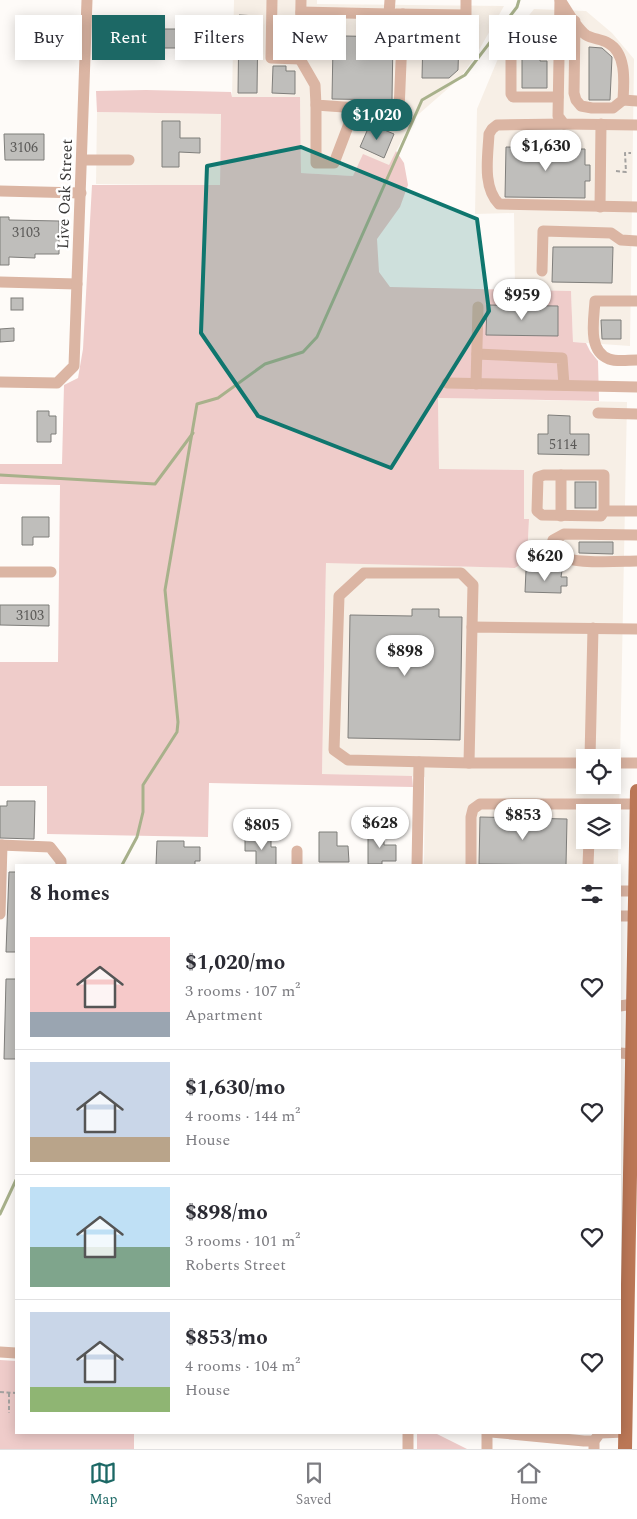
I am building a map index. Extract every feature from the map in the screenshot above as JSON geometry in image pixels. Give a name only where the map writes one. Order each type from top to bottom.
[{"type":"main road","points":[[625,1449],[628,1376],[624,1313],[625,1197],[632,1053],[631,1008],[635,977],[637,791]]},
{"type":"street","name":"Live Oak Street","points":[[0,382],[57,383],[74,366],[87,0]]},
{"type":"street","points":[[272,0],[271,58],[273,58]]},
{"type":"street","points":[[301,0],[301,15]]},
{"type":"street","points":[[390,0],[390,14]]},
{"type":"street","points":[[301,12],[466,14],[466,0]]},
{"type":"street","points":[[560,0],[571,15]]},
{"type":"street","points":[[559,15],[560,0]]},
{"type":"street","points":[[316,105],[399,110],[403,14]]},
{"type":"street","points":[[576,22],[586,35],[608,43],[615,48],[624,70],[623,100]]},
{"type":"street","points":[[301,60],[315,84],[316,163],[334,163],[355,108]]},
{"type":"street","points":[[511,60],[511,94],[513,97],[558,94],[574,90]]},
{"type":"street","points":[[559,60],[558,116],[564,124]]},
{"type":"street","points":[[574,60],[574,90],[576,100],[582,106],[613,108],[623,100],[637,101]]},
{"type":"street","points":[[624,70],[637,71]]},
{"type":"street","points":[[600,207],[601,124]]},
{"type":"street","points":[[637,125],[497,125],[489,134],[487,176],[494,199],[499,204],[637,207]]},
{"type":"street","points":[[82,160],[129,160]]},
{"type":"street","points":[[0,191],[81,193]]},
{"type":"street","points":[[542,271],[543,231],[611,233],[621,240],[637,241]]},
{"type":"street","points":[[0,282],[76,284]]},
{"type":"street","points":[[637,301],[595,301],[594,340],[601,354],[609,359],[637,360]]},
{"type":"street","points":[[476,384],[478,307]]},
{"type":"street","points":[[477,354],[562,358],[564,385]]},
{"type":"street","points":[[447,383],[637,387]]},
{"type":"street","points":[[598,413],[637,414]]},
{"type":"street","points":[[561,516],[562,475]]},
{"type":"street","points":[[562,475],[604,475],[604,511],[601,516],[542,515],[537,511],[538,477],[562,475]]},
{"type":"street","points":[[604,511],[637,511]]},
{"type":"street","points":[[637,535],[564,534],[553,540],[552,546],[553,551],[560,557],[572,560],[637,562]]},
{"type":"street","points":[[0,572],[51,572]]},
{"type":"street","points":[[469,763],[473,585],[461,573],[364,573],[339,596],[334,750],[348,760],[469,763],[576,763]]},
{"type":"street","points":[[472,627],[637,629]]},
{"type":"street","points":[[590,749],[593,628]]},
{"type":"street","points":[[417,864],[419,762]]},
{"type":"street","points":[[621,763],[637,763]]},
{"type":"street","points":[[471,864],[471,817],[473,809],[480,804],[576,808]]},
{"type":"street","points":[[621,805],[637,804]]},
{"type":"street","points":[[0,914],[1,845],[50,847],[61,861],[61,864]]},
{"type":"street","points":[[588,864],[589,849]]},
{"type":"street","points":[[297,850],[297,864]]},
{"type":"street","points":[[621,890],[636,891]]},
{"type":"street","points":[[621,916],[635,916]]},
{"type":"street","points":[[0,1352],[15,1353]]},
{"type":"street","points":[[621,1432],[625,1432]]},
{"type":"street","points":[[408,1434],[408,1449]]},
{"type":"street","points":[[488,1449],[495,1434]]},
{"type":"street","points":[[506,1434],[584,1441],[594,1445]]},
{"type":"path","points":[[616,171],[626,172],[625,153],[631,153]]},
{"type":"path","points":[[0,1392],[15,1393]]},
{"type":"path","points":[[9,1393],[9,1413]]},
{"type":"highlighted area","points":[[301,147],[477,219],[489,311],[391,468],[258,416],[201,333],[207,166]]},
{"type":"shaded area","points":[[234,0],[317,0],[317,4],[504,6],[499,15],[489,15],[489,32],[479,50],[479,15],[356,15],[356,60],[473,60],[460,78],[412,120],[389,165],[353,176],[301,173],[300,97],[232,97],[233,60],[263,60],[263,15],[234,15]]},
{"type":"shaded area","points":[[534,9],[586,11],[612,33],[634,59],[630,346],[573,342],[571,291],[515,290],[514,213],[475,214],[477,109],[497,60],[576,60],[576,15],[529,15]]},
{"type":"shaded area","points":[[96,91],[231,92],[232,97],[300,97],[301,173],[353,176],[363,154],[389,165],[396,151],[404,163],[408,185],[400,207],[377,239],[379,272],[390,287],[571,291],[573,342],[586,343],[598,361],[599,401],[438,398],[439,469],[524,470],[524,519],[529,519],[527,560],[515,568],[326,563],[322,774],[412,776],[413,787],[209,783],[208,837],[47,834],[47,786],[0,786],[0,662],[58,662],[60,485],[0,484],[0,464],[62,464],[64,385],[78,378],[83,349],[92,185],[220,185],[221,114],[97,112]]},
{"type":"shaded area","points":[[97,112],[221,114],[220,186],[96,184]]},
{"type":"shaded area","points":[[438,398],[627,402],[620,749],[576,749],[576,794],[619,794],[619,804],[576,804],[576,849],[618,849],[618,864],[424,864],[425,777],[322,774],[326,562],[515,568],[527,560],[529,519],[524,519],[524,470],[439,469]]},
{"type":"shaded area","points":[[0,1360],[15,1361],[15,1434],[134,1434],[134,1449],[0,1449]]},
{"type":"shaded area","points":[[417,1434],[437,1434],[467,1449],[417,1449]]},
{"type":"building","points":[[165,29],[175,29],[175,48],[165,48]]},
{"type":"building","points":[[346,36],[356,36],[356,60],[393,60],[392,100],[332,99],[333,60],[346,60]]},
{"type":"building","points":[[589,47],[602,48],[612,57],[610,100],[589,100]]},
{"type":"building","points":[[238,60],[257,60],[257,93],[238,93]]},
{"type":"building","points":[[422,60],[458,60],[458,70],[449,78],[422,78]]},
{"type":"building","points":[[522,60],[547,61],[547,88],[522,88]]},
{"type":"building","points":[[273,66],[286,66],[286,71],[295,71],[295,94],[272,93]]},
{"type":"building","points":[[162,121],[180,121],[180,138],[200,138],[200,153],[179,152],[179,167],[162,167]]},
{"type":"building","points":[[370,124],[394,134],[384,158],[360,147]]},
{"type":"building","points":[[4,134],[44,134],[44,160],[5,160]]},
{"type":"building","points":[[558,145],[571,145],[571,149],[585,149],[585,165],[590,165],[590,181],[585,181],[585,198],[505,197],[506,147],[557,148]]},
{"type":"building","points":[[0,217],[9,217],[9,220],[59,221],[59,254],[35,254],[35,258],[9,257],[9,265],[0,265]]},
{"type":"building","points":[[553,247],[613,247],[612,283],[552,282]]},
{"type":"building","points":[[11,298],[23,298],[23,310],[11,310]]},
{"type":"building","points":[[487,305],[558,306],[558,336],[486,335]]},
{"type":"building","points":[[601,320],[621,320],[621,339],[602,339]]},
{"type":"building","points":[[14,328],[14,341],[0,342],[0,329]]},
{"type":"building","points":[[37,411],[49,411],[49,416],[56,416],[56,434],[51,434],[51,442],[37,442]]},
{"type":"building","points":[[548,415],[570,416],[570,434],[589,434],[589,455],[538,454],[538,434],[548,434]]},
{"type":"building","points":[[575,482],[596,482],[596,508],[575,508]]},
{"type":"building","points":[[22,517],[49,517],[49,537],[33,537],[33,545],[22,545]]},
{"type":"building","points":[[579,542],[613,542],[613,554],[579,553]]},
{"type":"building","points":[[526,570],[562,571],[561,577],[567,577],[567,586],[561,586],[561,593],[525,592]]},
{"type":"building","points":[[0,605],[49,605],[49,626],[0,625]]},
{"type":"building","points":[[412,609],[439,609],[439,617],[462,617],[460,740],[348,738],[350,615],[412,616]]},
{"type":"building","points":[[7,801],[35,801],[34,839],[0,838],[0,806],[7,806]]},
{"type":"building","points":[[480,817],[567,819],[566,864],[479,864]]},
{"type":"building","points":[[368,831],[384,831],[384,845],[396,845],[396,861],[368,864]]},
{"type":"building","points":[[319,832],[337,832],[337,846],[348,846],[349,862],[319,862]]},
{"type":"building","points":[[245,839],[271,839],[271,847],[276,847],[276,864],[256,864],[256,851],[245,851]]},
{"type":"building","points":[[157,841],[184,841],[184,847],[200,847],[200,861],[195,861],[195,864],[156,864]]},
{"type":"building","points":[[9,872],[15,872],[15,952],[6,952]]},
{"type":"building","points":[[6,979],[15,979],[15,1059],[4,1059]]},
{"type":"waterway","points":[[123,864],[137,837],[143,812],[143,785],[177,732],[178,722],[165,590],[197,404],[218,398],[265,364],[303,352],[317,337],[422,100],[465,75],[517,7],[519,0]]},
{"type":"waterway","points":[[0,475],[155,484],[193,433]]},
{"type":"waterway","points":[[0,1214],[15,1182]]}]
